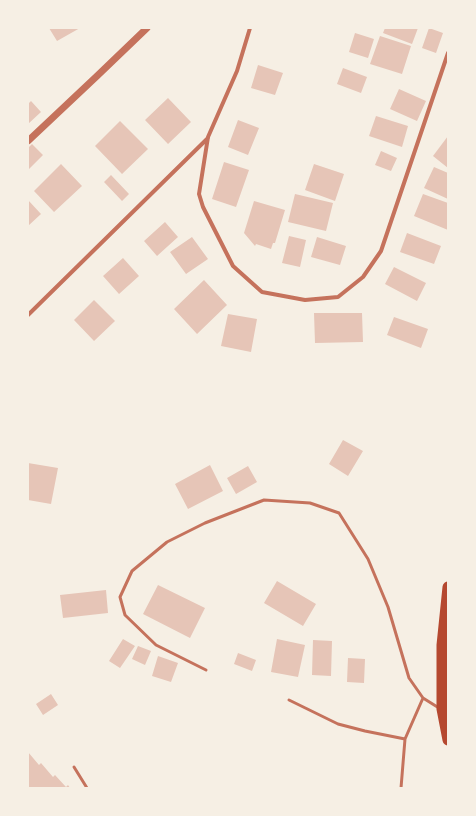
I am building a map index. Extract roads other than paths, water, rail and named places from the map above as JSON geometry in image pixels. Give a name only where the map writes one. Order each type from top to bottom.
[{"type":"highway","points":[[448,587],[442,645],[442,709],[448,740]]},
{"type":"street","points":[[28,141],[147,28]]},
{"type":"street","points":[[250,28],[237,71],[208,137],[199,194],[203,207],[233,266],[262,292],[305,300],[338,297],[363,277],[381,251],[448,52]]},
{"type":"street","points":[[28,315],[208,137]]},
{"type":"lane","points":[[206,670],[156,645],[125,615],[120,597],[132,571],[166,542],[206,523],[264,500],[310,503],[339,513],[368,559],[388,607],[409,678],[423,698],[442,709]]},
{"type":"lane","points":[[401,788],[405,739],[423,698]]},
{"type":"lane","points":[[289,700],[338,724],[405,739]]},
{"type":"lane","points":[[74,767],[87,788]]}]
